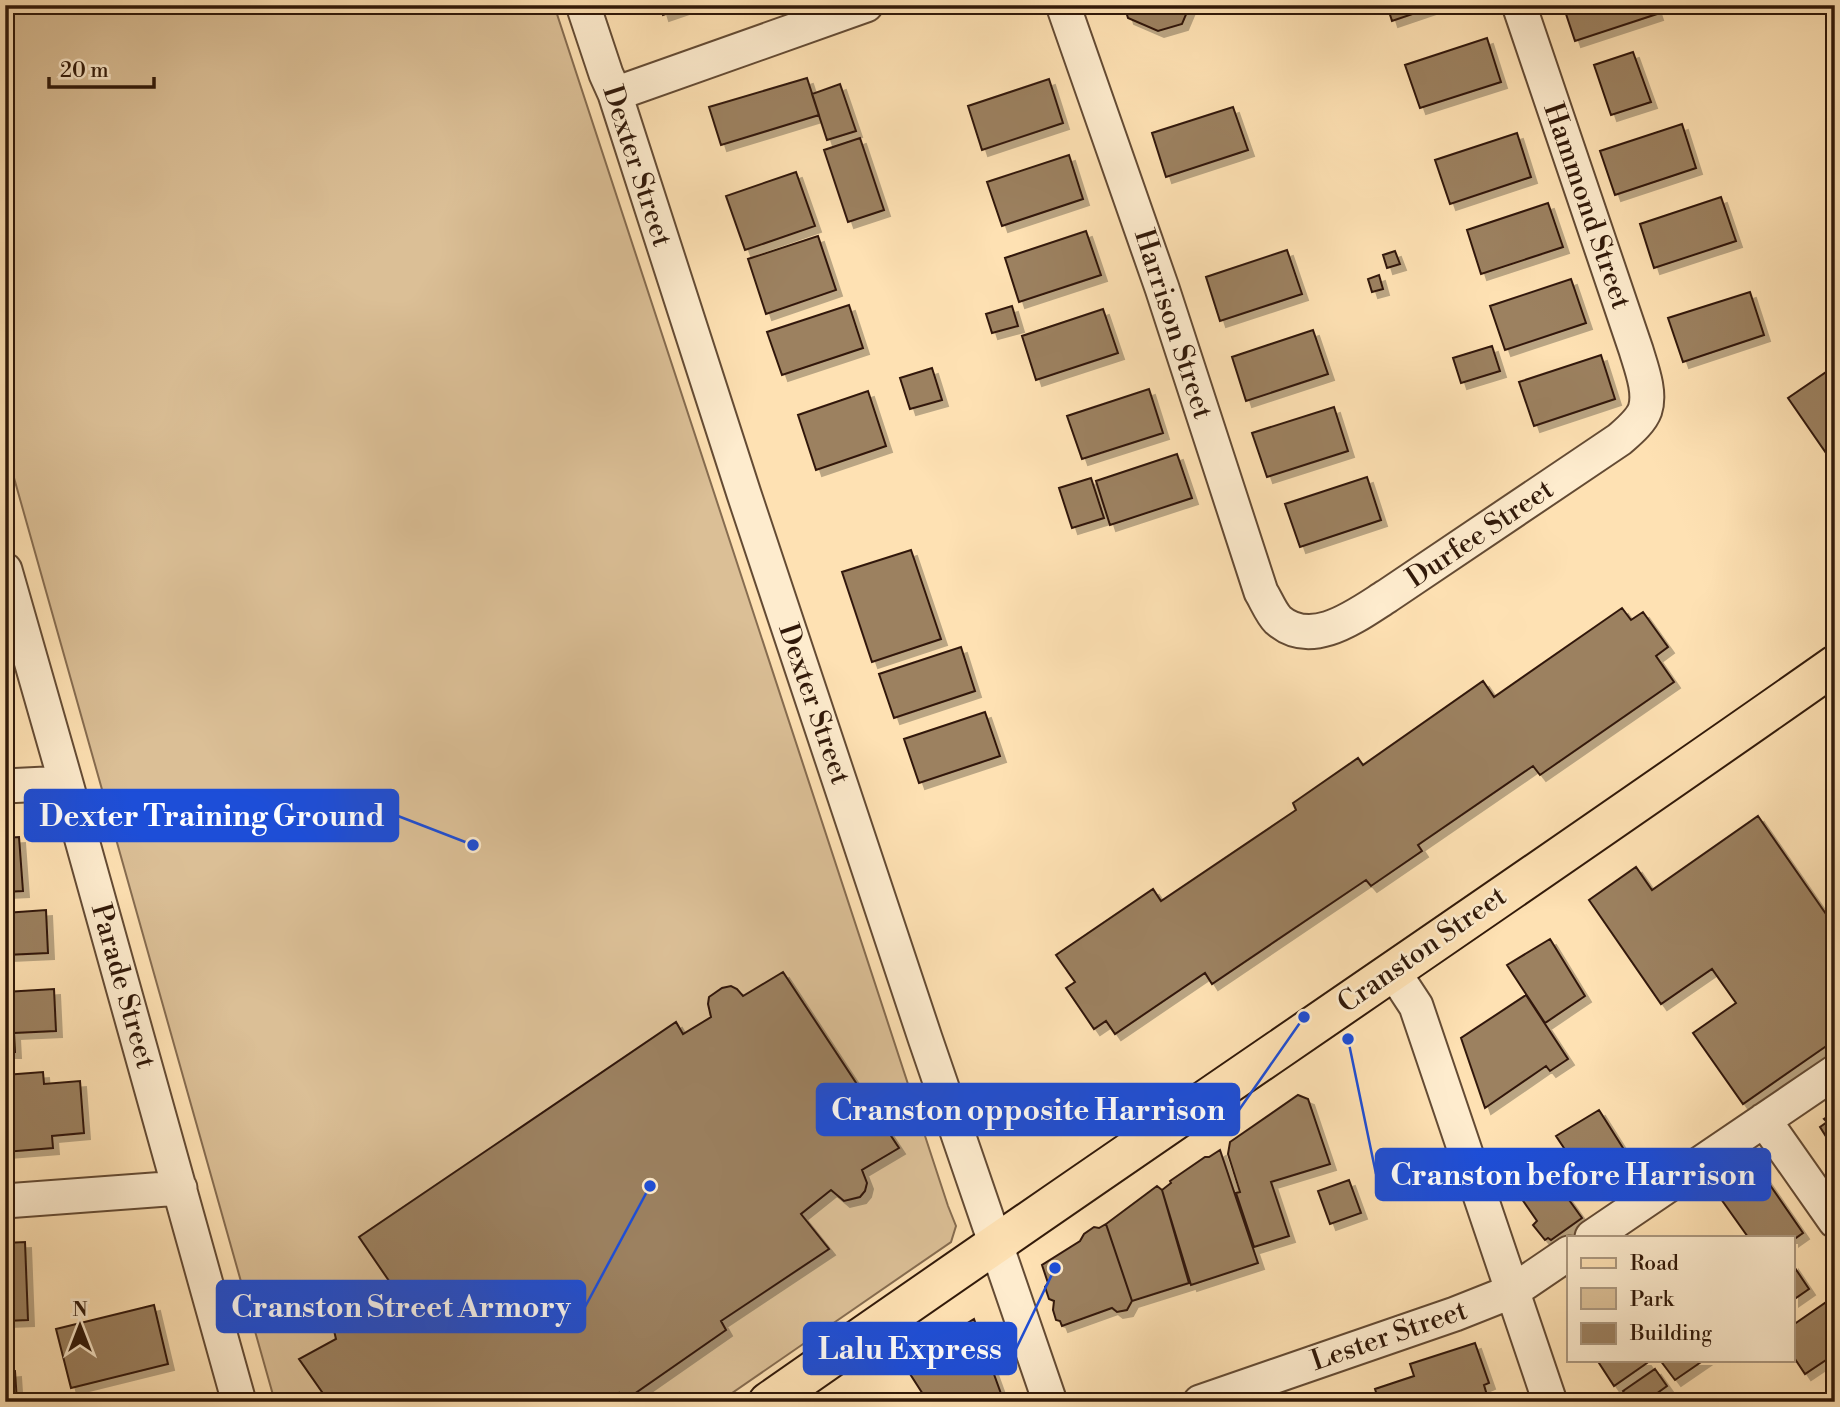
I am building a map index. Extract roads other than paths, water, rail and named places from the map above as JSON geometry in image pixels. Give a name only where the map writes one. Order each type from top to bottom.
[{"type":"main road","name":"Cranston Street","points":[[768,1402],[1835,665]]},
{"type":"street","name":"Dexter Street","points":[[583,5],[615,94],[744,494],[925,1038],[1050,1402]]},
{"type":"street","points":[[615,94],[829,12],[866,5]]},
{"type":"street","name":"Harrison Street","points":[[1063,5],[1162,288],[1261,592],[1278,619],[1298,631]]},
{"type":"street","name":"Hammond Street","points":[[1518,5],[1636,350],[1646,384],[1645,409]]},
{"type":"street","name":"Durfee Street","points":[[1298,631],[1323,630],[1349,620],[1387,596],[1620,439],[1635,425],[1645,409]]},
{"type":"street","name":"Parade Street","points":[[5,570],[239,1402]]},
{"type":"street","points":[[5,786],[66,783]]},
{"type":"street","points":[[1393,971],[1416,1006],[1550,1402]]},
{"type":"street","points":[[1593,1236],[1835,1072]]},
{"type":"street","points":[[1765,1120],[1835,1221]]},
{"type":"street","points":[[5,1201],[180,1188]]},
{"type":"street","name":"Lester Street","points":[[1200,1402],[1455,1314],[1513,1291],[1567,1254]]},
{"type":"place","name":"Dexter Training Ground","points":[[473,845]]},
{"type":"place","name":"Cranston opposite Harrison","points":[[1304,1017]]},
{"type":"place","name":"Cranston before Harrison","points":[[1348,1039]]},
{"type":"place","name":"Cranston Street Armory","points":[[650,1186]]},
{"type":"place","name":"Lalu Express","points":[[1055,1268]]}]
